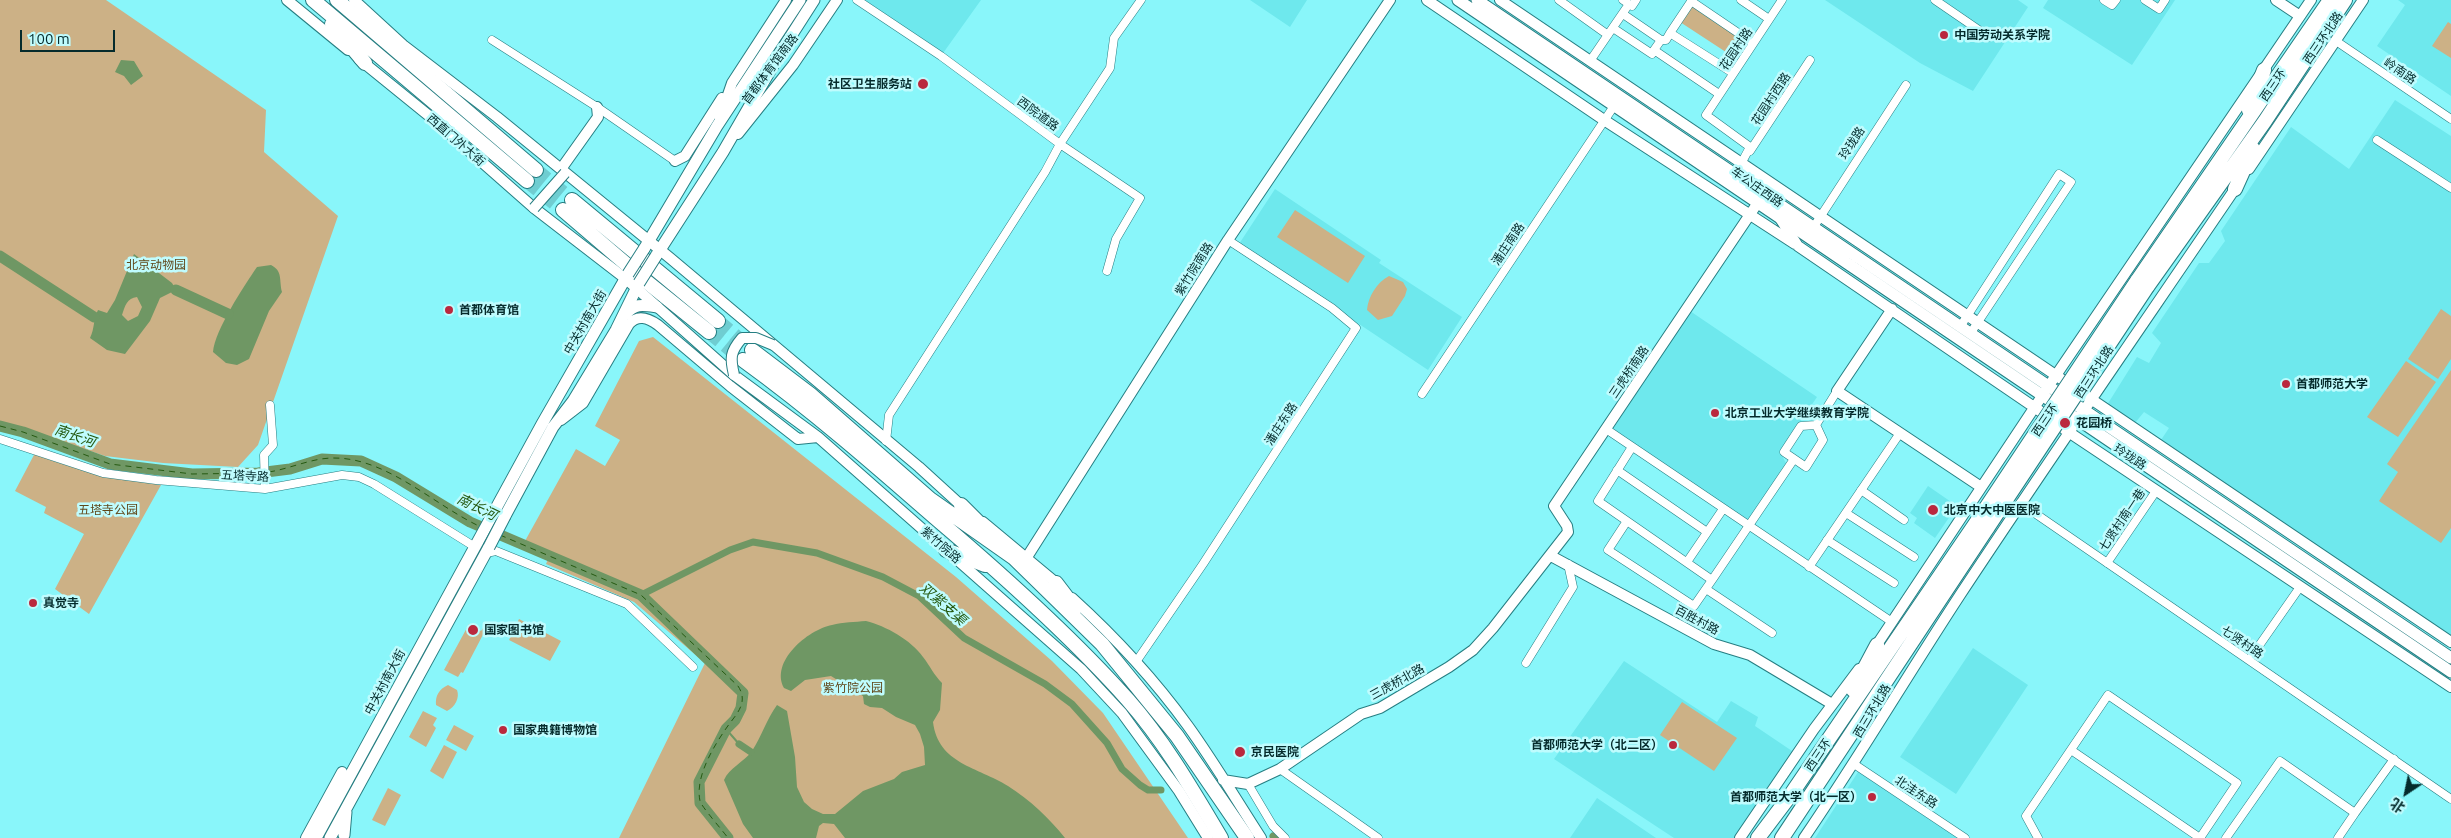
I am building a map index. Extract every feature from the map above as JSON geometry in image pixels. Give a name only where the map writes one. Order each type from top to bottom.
[{"type":"highway","points":[[313,0],[365,63]]},
{"type":"highway","name":"西直门外大街","points":[[313,0],[532,176],[338,0]]},
{"type":"highway","points":[[338,0],[403,45]]},
{"type":"highway","name":"西三环","points":[[1782,838],[1983,523],[2239,134],[2330,0]]},
{"type":"highway","name":"西三环","points":[[2142,284],[2265,121],[2345,0]]},
{"type":"highway","points":[[2239,134],[2264,70]]},
{"type":"highway","points":[[2235,189],[2265,121]]},
{"type":"highway","points":[[567,205],[657,258],[713,327],[641,285],[567,205]]},
{"type":"highway","name":"紫竹院路","points":[[1221,838],[1166,749],[1129,701],[996,570],[795,398],[748,355],[810,394],[930,499],[1020,558],[1102,644],[1177,736],[1247,838]]},
{"type":"highway","points":[[961,505],[1020,558]]},
{"type":"highway","name":"西三环","points":[[1758,838],[1792,793],[1983,523]]},
{"type":"highway","points":[[946,550],[996,570]]},
{"type":"highway","points":[[1056,582],[1102,644]]},
{"type":"highway","points":[[1822,748],[1877,645]]},
{"type":"highway","points":[[1177,736],[1237,838]]},
{"type":"highway","points":[[1166,749],[1195,783],[1229,838]]},
{"type":"highway","points":[[1765,838],[1792,793]]},
{"type":"highway","points":[[1777,838],[1806,801]]},
{"type":"main road","name":"首都体育馆南路","points":[[646,244],[717,126],[800,0]]},
{"type":"main road","name":"首都体育馆南路","points":[[641,285],[814,0]]},
{"type":"main road","name":"车公庄西路","points":[[1458,0],[2041,396]]},
{"type":"main road","name":"车公庄西路","points":[[1477,0],[1970,334],[2041,396]]},
{"type":"main road","name":"中关村南大街","points":[[330,838],[488,550],[500,513],[542,424],[646,244]]},
{"type":"main road","points":[[500,513],[553,427],[573,402],[641,285]]},
{"type":"main road","points":[[616,330],[632,307],[639,305],[656,306]]},
{"type":"main road","points":[[2041,396],[2062,403],[2080,416]]},
{"type":"main road","name":"玲珑路","points":[[2080,416],[2451,658]]},
{"type":"main road","name":"玲珑路","points":[[2080,416],[2451,672]]},
{"type":"main road","name":"中关村南大街","points":[[316,838],[477,544],[500,513]]},
{"type":"main road","points":[[342,772],[360,756]]},
{"type":"main road","points":[[343,837],[346,807]]},
{"type":"street","name":"西直门外大街","points":[[287,0],[433,119],[534,208],[641,285]]},
{"type":"street","points":[[354,0],[403,45],[497,116],[563,171],[646,244],[657,258],[773,345],[919,467],[961,505]]},
{"type":"street","name":"首都体育馆南路","points":[[717,126],[732,83],[786,0]]},
{"type":"street","name":"首都体育馆南路","points":[[723,152],[781,81],[837,0]]},
{"type":"street","name":"西院道路","points":[[857,0],[941,56],[1060,144],[1140,198],[1116,239],[1107,271]]},
{"type":"street","points":[[886,441],[889,415],[1110,68],[1114,38],[1141,0]]},
{"type":"street","name":"紫竹院南路","points":[[1020,558],[1228,240],[1390,0]]},
{"type":"street","points":[[1427,0],[1604,120],[1798,246]]},
{"type":"street","points":[[1500,0],[1821,216]]},
{"type":"street","points":[[1559,0],[1652,54],[1661,40]]},
{"type":"street","points":[[1741,0],[1769,19]]},
{"type":"street","name":"花园村路","points":[[1750,151],[1750,147],[1707,118],[1708,111],[1782,0]]},
{"type":"street","points":[[1935,0],[1989,37]]},
{"type":"street","points":[[2104,0],[2112,6],[2116,0]]},
{"type":"street","points":[[2145,0],[2159,9],[2165,0]]},
{"type":"street","points":[[2276,0],[2300,16]]},
{"type":"street","points":[[1740,838],[1832,704],[1877,645],[2041,396],[2310,0]]},
{"type":"street","name":"西三环北路","points":[[1804,838],[1854,764],[1920,655],[2020,503],[2363,0]]},
{"type":"street","points":[[1590,61],[1623,14],[1629,1]]},
{"type":"street","points":[[1623,14],[1661,40],[1666,40],[1691,1],[1753,43]]},
{"type":"street","points":[[1670,33],[1733,73]]},
{"type":"street","points":[[492,40],[597,107],[675,161],[685,156],[732,83]]},
{"type":"street","name":"岭南路","points":[[2336,41],[2451,119]]},
{"type":"street","points":[[1654,50],[1719,94]]},
{"type":"street","name":"花园村西路","points":[[1735,175],[1810,60]]},
{"type":"street","name":"玲珑路","points":[[1813,228],[1906,85]]},
{"type":"street","name":"潘庄南路","points":[[1422,394],[1614,106]]},
{"type":"street","points":[[534,208],[563,171],[598,117],[597,107]]},
{"type":"street","points":[[2376,140],[2451,188]]},
{"type":"street","points":[[1960,327],[2059,174],[2071,182],[1970,334]]},
{"type":"street","name":"三虎桥南路","points":[[1551,556],[1568,532],[1567,526],[1554,506],[1758,204]]},
{"type":"street","name":"玲珑路","points":[[1821,216],[2074,384],[2451,642]]},
{"type":"street","name":"玲珑路","points":[[1781,220],[1798,246],[1892,309],[2041,396],[2051,419],[2069,433],[2451,687]]},
{"type":"street","name":"潘庄东路","points":[[1136,662],[1208,556],[1356,328],[1332,308],[1228,240]]},
{"type":"street","name":"紫竹院路","points":[[641,285],[656,306],[734,375],[818,437],[1081,669],[1122,713],[1180,791],[1208,838]]},
{"type":"street","points":[[1816,425],[1892,309]]},
{"type":"street","points":[[553,427],[583,403],[628,324],[633,319],[648,318],[798,439],[818,437]]},
{"type":"street","points":[[2088,329],[2122,352]]},
{"type":"street","points":[[734,375],[730,357],[742,338],[756,338],[773,345]]},
{"type":"street","points":[[2039,476],[2030,452],[2089,360],[2080,339]]},
{"type":"street","points":[[1837,391],[1982,487]]},
{"type":"street","points":[[265,489],[264,455],[273,445],[270,405]]},
{"type":"street","points":[[1816,425],[1823,440],[1806,467],[1784,452],[1801,426],[1816,425]]},
{"type":"street","points":[[1606,429],[1892,622]]},
{"type":"street","points":[[1809,567],[1900,433]]},
{"type":"street","name":"五塔寺路","points":[[0,439],[57,460],[103,473],[186,483],[265,489],[292,485],[327,476],[359,477],[477,544]]},
{"type":"street","points":[[1632,447],[1598,500],[1712,580]]},
{"type":"street","points":[[1627,521],[1608,550],[1694,606],[1794,459]]},
{"type":"street","points":[[1996,464],[2031,488]]},
{"type":"street","points":[[1617,470],[1707,532]]},
{"type":"street","points":[[1861,490],[1904,520]]},
{"type":"street","name":"七贤村南一巷","points":[[2107,563],[2156,491]]},
{"type":"street","name":"七贤村路","points":[[2020,503],[2451,799]]},
{"type":"street","points":[[1687,562],[1722,509]]},
{"type":"street","points":[[1846,513],[1914,557]]},
{"type":"street","points":[[1827,540],[1894,584]]},
{"type":"street","points":[[488,550],[496,551],[627,604],[693,667]]},
{"type":"street","name":"百胜村路","points":[[1551,556],[1714,644],[1750,655],[1832,704]]},
{"type":"street","name":"三虎桥北路","points":[[1248,784],[1280,769],[1361,714],[1380,708],[1449,667],[1473,650],[1551,556]]},
{"type":"street","name":"紫竹院路","points":[[1020,558],[1056,582],[1136,662],[1188,726],[1261,838]]},
{"type":"street","points":[[1526,663],[1573,587],[1568,564]]},
{"type":"street","points":[[2249,660],[2300,587]]},
{"type":"street","points":[[1706,589],[1772,633]]},
{"type":"street","points":[[2038,838],[2026,816],[2108,695],[2237,783],[2200,838],[2071,750]]},
{"type":"street","points":[[2338,838],[2394,759]]},
{"type":"street","points":[[2226,838],[2280,761],[2355,813]]},
{"type":"street","name":"北洼东路","points":[[1854,764],[1965,838]]},
{"type":"street","points":[[1280,769],[1378,838]]},
{"type":"street","points":[[306,838],[342,772]]},
{"type":"street","points":[[1223,780],[1248,784],[1273,826],[1285,838]]},
{"type":"shaded area","points":[[857,0],[981,0],[941,56]]},
{"type":"shaded area","points":[[1250,0],[1307,0],[1290,27]]},
{"type":"shaded area","name":"中国劳动关系学院","points":[[1825,0],[2018,0],[2028,7],[1973,91],[1920,63]]},
{"type":"shaded area","points":[[2048,0],[2175,0],[2132,65],[2043,8]]},
{"type":"shaded area","points":[[2398,0],[2451,0],[2451,96],[2377,46],[2405,5]]},
{"type":"shaded area","points":[[121,60],[134,61],[143,76],[131,85],[124,76],[115,72]]},
{"type":"shaded area","name":"首都师范大学","points":[[2395,100],[2451,136],[2451,636],[2161,440],[2169,428],[2144,412],[2135,423],[2107,405],[2137,357],[2149,363],[2161,343],[2152,333],[2199,263],[2209,263],[2225,241],[2221,231],[2291,127],[2349,169]]},
{"type":"shaded area","points":[[1275,189],[1381,260],[1379,263],[1462,317],[1428,370],[1239,244]]},
{"type":"shaded area","points":[[134,254],[172,283],[176,290],[160,298],[150,321],[125,354],[107,350],[90,338],[98,310],[107,313],[115,300]],"holes":[[[137,297],[142,307],[138,316],[128,321],[122,315],[127,303],[131,299]]]},
{"type":"shaded area","points":[[271,265],[279,273],[282,292],[269,311],[249,359],[237,365],[226,363],[213,352],[219,332],[231,308],[257,267]]},
{"type":"shaded area","name":"北京工业大学继续教育学院","points":[[1690,311],[1817,397],[1780,452],[1787,465],[1749,521],[1613,429]]},
{"type":"shaded area","name":"北京中大中医医院","points":[[1928,486],[1957,506],[1935,538],[1914,523],[1917,518],[1910,513]]},
{"type":"shaded area","points":[[866,621],[882,626],[905,639],[918,651],[942,683],[940,710],[933,722],[936,736],[951,756],[961,763],[1008,786],[1024,797],[1046,816],[1065,838],[845,838],[834,824],[823,823],[819,826],[816,838],[753,838],[743,824],[724,780],[729,772],[752,751],[777,705],[787,711],[795,757],[797,787],[804,802],[812,809],[823,814],[835,814],[863,791],[894,779],[902,772],[925,765],[924,747],[915,725],[896,717],[882,708],[870,707],[864,704],[863,696],[831,676],[805,680],[791,691],[784,688],[781,678],[782,668],[786,658],[802,640],[822,628],[832,625]]},
{"type":"shaded area","points":[[1973,648],[2028,685],[1956,794],[1900,757]]},
{"type":"shaded area","name":"首都师范大学（北二区）","points":[[1624,661],[1717,722],[1731,701],[1758,717],[1755,726],[1795,753],[1739,838],[1674,838],[1554,759]]},
{"type":"shaded area","name":"首都师范大学（北一区）","points":[[1860,769],[1965,838],[1815,838]]},
{"type":"shaded area","points":[[1597,798],[1656,838],[1570,838]]},
{"type":"green space","name":"北京动物园","points":[[0,0],[106,0],[266,110],[264,152],[338,216],[258,445],[238,467],[163,463],[105,456],[0,421]]},
{"type":"green space","points":[[1692,4],[1747,41],[1735,58],[1680,22]]},
{"type":"green space","points":[[2448,22],[2451,24],[2451,58],[2432,46]]},
{"type":"green space","points":[[1295,210],[1365,256],[1348,283],[1277,237]]},
{"type":"green space","points":[[1389,276],[1403,282],[1407,289],[1405,296],[1392,316],[1378,320],[1367,310],[1368,305],[1371,295],[1377,286]]},
{"type":"green space","points":[[2441,309],[2451,316],[2451,359],[2438,379],[2408,359]]},
{"type":"green space","name":"紫竹院公园","points":[[653,337],[956,577],[1052,661],[1103,713],[1188,838],[619,838],[705,663],[634,602],[546,564],[551,552],[525,541],[576,449],[605,466],[620,440],[595,426],[639,341]]},
{"type":"green space","points":[[2406,361],[2436,382],[2398,437],[2367,417]]},
{"type":"green space","points":[[2451,370],[2451,528],[2441,543],[2379,501],[2398,472],[2387,464]]},
{"type":"green space","name":"五塔寺公园","points":[[35,453],[100,475],[161,485],[89,614],[55,589],[84,534],[44,513],[46,507],[15,491]]},
{"type":"green space","points":[[519,619],[561,641],[550,661],[509,640]]},
{"type":"green space","points":[[469,624],[481,631],[486,624],[488,625],[463,673],[461,672],[458,677],[444,670]]},
{"type":"green space","points":[[448,685],[457,690],[458,696],[454,705],[447,711],[436,705],[436,702],[440,691]]},
{"type":"green space","points":[[1682,702],[1737,738],[1714,771],[1660,735]]},
{"type":"green space","points":[[423,711],[437,718],[433,725],[436,728],[426,747],[409,737]]},
{"type":"green space","points":[[454,725],[474,736],[466,751],[446,740]]},
{"type":"green space","points":[[444,745],[457,752],[443,779],[430,771]]},
{"type":"green space","points":[[388,788],[401,795],[385,826],[372,820]]},
{"type":"waterway","points":[[0,256],[94,317]]},
{"type":"waterway","points":[[176,290],[228,314]]},
{"type":"waterway","name":"南长河","points":[[0,426],[23,432],[110,464],[192,474],[258,473],[290,469],[322,459],[361,461],[396,477],[470,522],[641,595],[743,693],[741,708],[735,720],[726,729],[699,782],[700,803],[728,838]]},
{"type":"waterway","name":"双紫支渠","points":[[641,595],[730,550],[753,542],[817,553],[883,577],[919,596],[964,638],[1045,684],[1072,704],[1107,743],[1122,769],[1148,790],[1161,790]]},
{"type":"waterway","points":[[726,729],[739,744]]},
{"type":"waterway","points":[[739,744],[751,752]]},
{"type":"ferry route","points":[[0,426],[23,432],[110,464],[192,474],[262,473]]},
{"type":"ferry route","points":[[269,472],[321,459],[343,458],[364,463],[384,470],[481,527]]},
{"type":"ferry route","points":[[500,535],[641,595],[738,686],[741,692],[742,704],[710,755],[702,773],[699,792],[701,804],[728,838]]},
{"type":"tunnel","points":[[536,170],[572,200]]},
{"type":"tunnel","points":[[527,181],[563,210]]},
{"type":"tunnel","points":[[718,321],[752,350]]},
{"type":"tunnel","points":[[709,332],[743,360]]},
{"type":"place","name":"中国劳动关系学院","points":[[1944,35]]},
{"type":"place","name":"社区卫生服务站","points":[[923,84]]},
{"type":"place","name":"首都体育馆","points":[[449,310]]},
{"type":"place","name":"首都师范大学","points":[[2286,384]]},
{"type":"place","name":"北京工业大学继续教育学院","points":[[1715,413]]},
{"type":"place","name":"花园桥","points":[[2065,423]]},
{"type":"place","name":"北京中大中医医院","points":[[1933,510]]},
{"type":"place","name":"真觉寺","points":[[33,603]]},
{"type":"place","name":"国家图书馆","points":[[473,630]]},
{"type":"place","name":"国家典籍博物馆","points":[[503,730]]},
{"type":"place","name":"首都师范大学（北二区）","points":[[1673,745]]},
{"type":"place","name":"京民医院","points":[[1240,752]]},
{"type":"place","name":"首都师范大学（北一区）","points":[[1872,797]]}]
